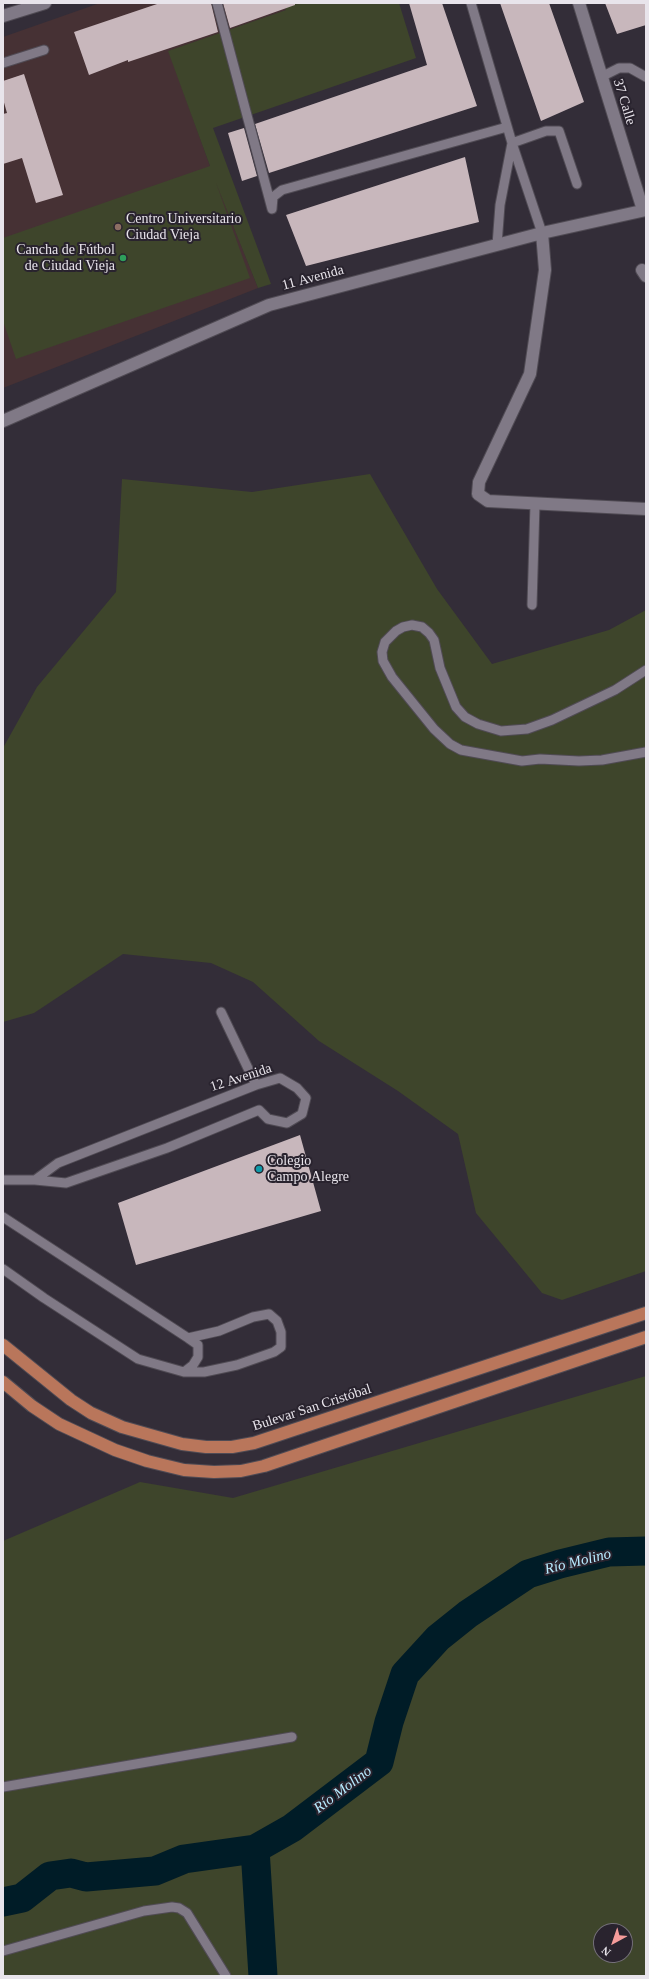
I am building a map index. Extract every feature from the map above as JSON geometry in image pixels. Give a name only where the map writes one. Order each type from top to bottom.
[{"type":"main road","name":"Bulevar San Cristóbal","points":[[3,1345],[71,1400],[91,1413],[122,1427],[182,1444],[206,1447],[232,1447],[262,1440],[646,1313]]},
{"type":"main road","points":[[3,1382],[32,1406],[59,1424],[115,1450],[147,1461],[184,1470],[214,1472],[241,1471],[264,1466],[646,1337]]},
{"type":"street","points":[[3,16],[45,3]]},
{"type":"street","name":"37 Calle","points":[[579,3],[644,210]]},
{"type":"street","name":"11 Avenida","points":[[3,421],[252,311],[287,300],[542,233],[644,210]]},
{"type":"street","points":[[542,233],[545,270],[530,374],[478,482],[478,494],[488,501],[646,509]]},
{"type":"lane","points":[[217,3],[272,209],[273,197],[282,190],[507,127]]},
{"type":"lane","points":[[471,3],[507,127],[542,233]]},
{"type":"lane","points":[[3,63],[44,50]]},
{"type":"lane","points":[[601,77],[619,68],[630,68],[646,77]]},
{"type":"lane","points":[[512,143],[546,131],[559,131],[577,184]]},
{"type":"lane","points":[[497,245],[500,205],[512,143]]},
{"type":"lane","points":[[532,605],[535,504]]},
{"type":"lane","points":[[646,670],[615,690],[552,720],[527,729],[501,731],[478,724],[465,717],[456,707],[440,668],[434,640],[422,627],[412,625],[403,627],[396,631],[385,642],[382,652],[383,661],[392,677],[434,729],[450,744],[461,750],[522,760],[540,759],[579,761],[614,758],[646,752]]},
{"type":"lane","points":[[221,1012],[256,1085]]},
{"type":"lane","name":"12 Avenida","points":[[3,1180],[35,1180],[66,1183],[167,1148],[259,1110],[268,1119],[287,1123],[302,1114],[306,1098],[297,1088],[280,1078],[256,1085],[58,1163],[35,1180]]},
{"type":"lane","points":[[3,1217],[198,1345],[198,1356],[193,1365],[184,1372]]},
{"type":"lane","points":[[3,1268],[44,1298],[138,1359],[184,1372],[204,1372],[237,1365],[274,1352],[281,1347],[281,1332],[277,1321],[269,1314],[253,1317],[219,1331],[188,1338]]},
{"type":"lane","points":[[3,1787],[292,1737]]},
{"type":"lane","points":[[3,1951],[144,1911],[172,1906],[187,1913],[226,1976]]},
{"type":"shaded area","name":"Centro Universitario Ciudad Vieja","points":[[100,3],[284,3],[286,10],[169,51],[210,166],[258,288],[3,388],[3,37]]},
{"type":"green space","points":[[284,3],[399,3],[416,58],[213,128],[271,284],[258,288],[216,183],[250,278],[16,359],[3,321],[3,238],[210,166],[168,51],[286,10]]},
{"type":"green space","points":[[370,474],[437,589],[492,664],[609,630],[646,610],[646,1271],[562,1300],[542,1293],[476,1213],[458,1134],[398,1091],[319,1041],[253,982],[211,963],[123,954],[34,1013],[3,1022],[3,748],[37,687],[116,592],[122,479],[252,492]]},
{"type":"green space","points":[[646,1376],[646,1976],[3,1976],[3,1541],[140,1482],[233,1498]]},
{"type":"building","points":[[160,3],[211,3],[218,32],[128,62],[128,60],[89,75],[74,32]]},
{"type":"building","points":[[223,3],[295,3],[295,5],[230,28]]},
{"type":"building","points":[[409,3],[442,3],[477,106],[269,173],[255,124],[427,65]]},
{"type":"building","points":[[500,3],[549,3],[584,102],[541,121]]},
{"type":"building","points":[[605,3],[646,3],[646,25],[617,34]]},
{"type":"building","points":[[24,74],[63,195],[36,203],[22,158],[3,164],[3,114],[7,113],[3,99],[3,81]]},
{"type":"building","points":[[244,128],[257,176],[242,181],[228,133]]},
{"type":"building","points":[[465,157],[479,222],[306,266],[286,215]]},
{"type":"building","name":"Colegio Campo Alegre","points":[[300,1135],[321,1211],[136,1265],[118,1203]]},
{"type":"waterway","name":"Río Molino","points":[[3,1902],[22,1898],[50,1876],[71,1873],[86,1877],[155,1871],[184,1859],[255,1849],[292,1828],[379,1762],[389,1722],[405,1674],[438,1638],[468,1614],[528,1574],[560,1564],[609,1552],[646,1551]]},
{"type":"waterway","points":[[255,1849],[263,1976]]},
{"type":"place","name":"Centro Universitario Ciudad Vieja","points":[[118,227]]},
{"type":"place","name":"Cancha de Fútbol de Ciudad Vieja","points":[[123,258]]},
{"type":"place","name":"Colegio Campo Alegre","points":[[259,1169]]}]
